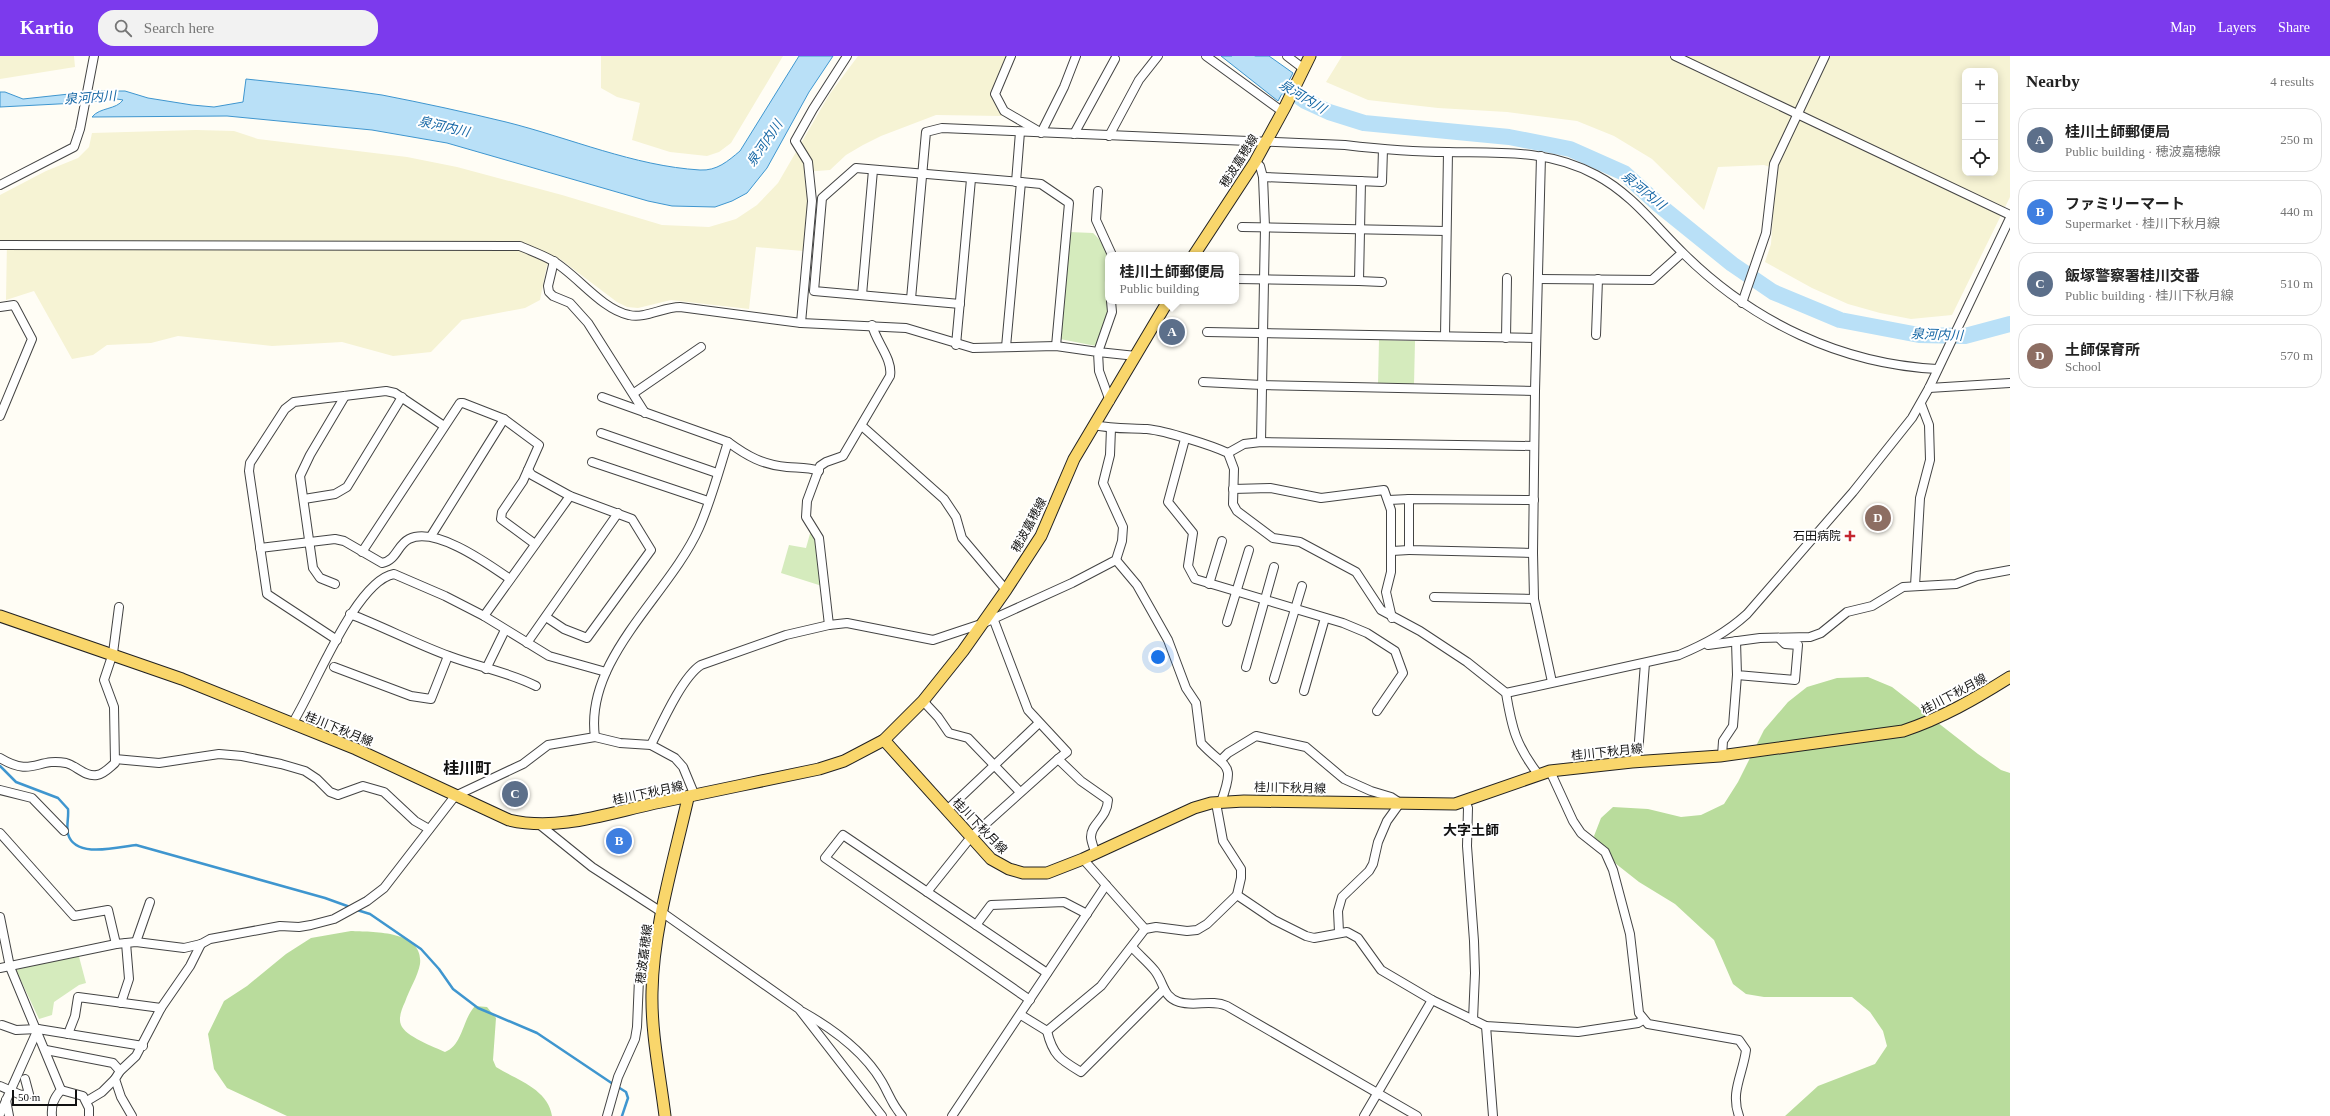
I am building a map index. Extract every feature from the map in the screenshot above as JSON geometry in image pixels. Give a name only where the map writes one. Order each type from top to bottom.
[{"type":"main road","name":"穂波嘉穂線","points":[[1196,252],[1255,162],[1284,110],[1310,56]]},
{"type":"main road","name":"穂波嘉穂線","points":[[884,740],[923,701],[989,621],[1006,590],[1041,536],[1074,458],[1166,304]]},
{"type":"main road","name":"桂川下秋月線","points":[[0,616],[113,653],[182,679],[356,749],[508,820],[540,826],[589,819],[819,769],[844,761],[884,740],[995,862],[1009,869],[1023,872],[1047,873],[1082,859],[1194,808],[1218,802],[1400,803],[1438,805],[1465,801],[1550,771],[1632,762],[1722,756],[1903,731],[1933,722],[2010,677]]},
{"type":"main road","name":"穂波嘉穂線","points":[[664,1116],[652,1012],[656,941],[691,797]]},
{"type":"street","points":[[0,185],[69,150],[77,140],[94,56]]},
{"type":"street","points":[[801,323],[812,201],[808,162],[795,141],[813,109],[847,56]]},
{"type":"street","points":[[1011,56],[995,94],[1004,111],[1041,133]]},
{"type":"street","points":[[1041,133],[1064,87],[1076,56]]},
{"type":"street","points":[[1109,136],[1139,80],[1158,56]]},
{"type":"street","points":[[1206,56],[1284,110]]},
{"type":"street","points":[[1287,56],[1302,73]]},
{"type":"street","points":[[1675,56],[2010,215]]},
{"type":"street","points":[[1743,300],[1766,233],[1774,164],[1825,56]]},
{"type":"street","points":[[1074,134],[1115,59]]},
{"type":"street","points":[[911,299],[926,132],[942,128],[1266,143],[1345,145],[1382,149],[1448,152],[1504,152],[1541,156],[1596,174],[1621,190],[1682,253],[1724,290],[1803,337],[1852,355],[1887,365],[1937,370]]},
{"type":"street","points":[[1006,348],[1018,182],[1020,132]]},
{"type":"street","points":[[1264,177],[1382,182],[1382,149]]},
{"type":"street","points":[[1445,336],[1448,152]]},
{"type":"street","points":[[1541,156],[1539,279],[1536,338],[1533,553],[1534,599],[1552,682]]},
{"type":"street","points":[[1255,162],[1260,166],[1264,177],[1265,227],[1261,442]]},
{"type":"street","points":[[960,304],[814,291],[822,198],[856,168],[1041,184],[1069,203],[1056,346]]},
{"type":"street","points":[[862,295],[873,170]]},
{"type":"street","points":[[956,345],[971,179]]},
{"type":"street","points":[[1359,281],[1361,181]]},
{"type":"street","points":[[1098,191],[1096,220],[1111,252]]},
{"type":"street","points":[[1703,646],[1734,626],[1747,614],[1853,492],[1912,418],[1922,404],[1959,322],[2010,218]]},
{"type":"street","points":[[1242,227],[1360,228],[1446,231]]},
{"type":"street","points":[[0,245],[520,246],[554,261],[612,308],[629,315],[639,316],[670,307],[680,307],[801,323],[906,328],[956,345],[973,348],[1056,346],[1136,356]]},
{"type":"street","points":[[1539,279],[1652,280],[1682,253]]},
{"type":"street","points":[[554,261],[548,286],[550,292],[553,296],[570,303],[588,323],[634,393],[645,413]]},
{"type":"street","points":[[1239,279],[1264,278],[1382,282]]},
{"type":"street","points":[[1506,338],[1508,278]]},
{"type":"street","points":[[1596,335],[1598,279]]},
{"type":"street","points":[[1110,400],[1099,371],[1098,352],[1112,312],[1111,304]]},
{"type":"street","points":[[0,307],[14,305],[32,338],[0,416]]},
{"type":"street","points":[[829,624],[819,538],[806,517],[806,508],[820,466],[826,462],[843,456],[862,426],[872,404],[890,376],[891,368],[874,336],[872,326]]},
{"type":"street","points":[[1208,332],[1536,338]]},
{"type":"street","points":[[634,393],[701,347]]},
{"type":"street","points":[[1203,382],[1262,385],[1535,391]]},
{"type":"street","points":[[1929,388],[2010,383]]},
{"type":"street","points":[[336,640],[270,598],[266,588],[249,471],[254,456],[289,404],[345,396],[386,392],[395,393],[444,426]]},
{"type":"street","points":[[335,584],[315,574],[300,476],[345,396]]},
{"type":"street","points":[[304,499],[335,494],[347,487],[402,397]]},
{"type":"street","points":[[602,397],[728,442],[753,460],[769,465],[811,468],[818,471]]},
{"type":"street","points":[[362,552],[444,426],[460,404],[463,403],[504,419],[539,445],[523,481],[502,512],[501,519],[535,544]]},
{"type":"street","points":[[1915,586],[1920,498],[1930,460],[1929,425],[1922,404]]},
{"type":"street","points":[[431,536],[504,419]]},
{"type":"street","points":[[1094,425],[1111,428],[1149,429],[1228,453],[1244,444],[1261,442],[1534,446]]},
{"type":"street","points":[[862,426],[944,499],[956,517],[962,538],[1006,590]]},
{"type":"street","points":[[651,745],[676,697],[696,668],[786,635],[829,624],[847,623],[933,640],[989,621],[1072,583],[1116,560],[1122,541],[1123,527],[1104,483],[1110,455],[1111,428]]},
{"type":"street","points":[[601,433],[717,473]]},
{"type":"street","points":[[1185,439],[1168,502],[1193,533],[1188,566],[1195,579],[1264,601],[1325,618],[1367,633],[1395,651],[1402,673],[1377,711]]},
{"type":"street","points":[[595,737],[592,720],[595,702],[606,672],[624,640],[655,598],[688,548],[699,527],[728,442]]},
{"type":"street","points":[[1228,453],[1234,470],[1233,504],[1237,511],[1273,538],[1300,542],[1356,572],[1376,604],[1392,618],[1420,631],[1467,662],[1506,693],[1512,723],[1522,753],[1538,774]]},
{"type":"street","points":[[592,462],[708,501]]},
{"type":"street","points":[[528,470],[532,475],[570,496],[632,519],[651,550],[587,638],[564,629],[546,617]]},
{"type":"street","points":[[1233,489],[1270,488],[1321,498],[1384,490],[1389,500],[1392,551],[1391,572],[1386,592],[1392,618]]},
{"type":"street","points":[[484,616],[570,496]]},
{"type":"street","points":[[1408,499],[1409,550]]},
{"type":"street","points":[[1389,500],[1534,500]]},
{"type":"street","points":[[527,643],[618,513]]},
{"type":"street","points":[[260,548],[335,539],[344,541],[376,560],[387,562],[393,558],[408,540],[418,537],[431,536],[459,548],[510,579]]},
{"type":"street","points":[[1209,584],[1222,541]]},
{"type":"street","points":[[1228,622],[1248,550]]},
{"type":"street","points":[[1392,551],[1409,550],[1533,553]]},
{"type":"street","points":[[1047,1031],[1101,986],[1145,929],[1156,927],[1187,932],[1197,930],[1207,924],[1237,895],[1241,878],[1241,869],[1223,841],[1218,802],[1229,779],[1226,766],[1201,743],[1196,703],[1186,688],[1168,640],[1137,585],[1116,560]]},
{"type":"street","points":[[1246,667],[1274,567]]},
{"type":"street","points":[[1506,693],[1679,655],[1703,646],[1736,641],[1810,637],[1821,633],[1847,612],[1872,606],[1894,592],[1915,586],[1956,584],[1978,576],[2010,570]]},
{"type":"street","points":[[292,724],[303,708],[350,614],[380,579],[394,574],[445,596],[484,616],[549,656],[606,672]]},
{"type":"street","points":[[1274,679],[1302,586]]},
{"type":"street","points":[[1434,597],[1534,599]]},
{"type":"street","points":[[0,758],[14,766],[25,768],[60,762],[69,764],[88,775],[98,775],[106,771],[115,763],[114,707],[104,680],[113,653],[119,607]]},
{"type":"street","points":[[350,614],[388,628],[448,656],[486,669],[523,679],[536,686]]},
{"type":"street","points":[[1304,691],[1325,618]]},
{"type":"street","points":[[927,892],[932,882],[972,837],[1020,792],[1067,752],[1039,724],[1028,710],[989,621]]},
{"type":"street","points":[[486,669],[505,630]]},
{"type":"street","points":[[1737,675],[1795,680],[1798,645],[1785,644],[1779,638]]},
{"type":"street","points":[[1722,756],[1723,741],[1733,726],[1737,675],[1736,641]]},
{"type":"street","points":[[334,667],[411,696],[431,699],[448,656]]},
{"type":"street","points":[[1632,762],[1638,752],[1640,741],[1645,663]]},
{"type":"street","points":[[923,701],[938,717],[949,733],[968,738],[995,764],[1020,792]]},
{"type":"street","points":[[947,810],[1039,724]]},
{"type":"street","points":[[1221,760],[1228,753],[1256,736],[1306,748],[1344,778],[1371,791],[1391,797],[1400,803],[1387,821],[1381,833],[1374,864],[1369,871],[1342,897],[1338,912],[1339,932]]},
{"type":"street","points":[[0,968],[116,944],[136,942],[173,948],[201,944],[210,939],[280,926],[305,926],[334,919],[367,902],[384,888],[455,796],[523,764],[548,745],[595,737],[620,743],[651,745],[675,758],[683,767],[691,797]]},
{"type":"street","points":[[115,760],[159,763],[219,754],[242,756],[281,764],[305,771],[317,778],[330,792],[338,794],[363,786],[384,792],[415,821],[430,829]]},
{"type":"street","points":[[1058,759],[1081,782],[1108,800],[1107,809],[1093,828],[1091,837],[1096,852]]},
{"type":"street","points":[[1550,771],[1573,821],[1582,833],[1605,852],[1613,870],[1630,934],[1639,1013],[1643,1020],[1648,1024],[1739,1040],[1746,1050],[1735,1092],[1735,1104],[1739,1116]]},
{"type":"street","points":[[0,790],[32,798],[64,831]]},
{"type":"street","points":[[1465,801],[1468,808],[1467,846],[1474,941],[1475,973],[1472,1020]]},
{"type":"street","points":[[540,826],[592,867],[663,913],[850,1043],[882,1082],[891,1103],[902,1116]]},
{"type":"street","points":[[0,833],[74,916],[108,910],[116,944]]},
{"type":"street","points":[[1030,1000],[825,858],[843,835],[1047,973]]},
{"type":"street","points":[[1082,859],[1145,929]]},
{"type":"street","points":[[952,1116],[967,1091],[1021,1015],[1047,973],[1106,885]]},
{"type":"street","points":[[1237,895],[1274,920],[1306,936],[1314,938],[1339,932],[1347,932],[1358,938],[1381,970],[1432,1000],[1486,1026],[1578,1032],[1638,1023],[1643,1020]]},
{"type":"street","points":[[136,942],[150,902]]},
{"type":"street","points":[[976,925],[991,905],[1064,902],[1087,914]]},
{"type":"street","points":[[0,917],[10,967],[38,1029],[62,1090]]},
{"type":"street","points":[[607,1116],[618,1077],[634,1039],[637,1027],[639,979],[656,941]]},
{"type":"street","points":[[121,1003],[128,979],[126,943]]},
{"type":"street","points":[[87,1101],[102,1092],[115,1080],[120,1071],[136,1056],[161,1008],[190,966],[201,944]]},
{"type":"street","points":[[1132,947],[1156,972],[1167,996],[1178,1002],[1187,1004],[1213,1002],[1227,1006],[1417,1116]]},
{"type":"street","points":[[1021,1015],[1047,1031],[1050,1044],[1058,1058],[1081,1072],[1164,988]]},
{"type":"street","points":[[68,1034],[75,1016],[78,997],[161,1008]]},
{"type":"street","points":[[1364,1116],[1432,1000]]},
{"type":"street","points":[[799,1009],[882,1116]]},
{"type":"street","points":[[2,1025],[16,1030],[38,1029],[142,1046]]},
{"type":"street","points":[[1486,1026],[1493,1116]]},
{"type":"street","points":[[0,1114],[38,1029]]},
{"type":"street","points":[[46,1050],[112,1063],[120,1071]]},
{"type":"street","points":[[0,1086],[21,1095],[29,1094],[25,1079]]},
{"type":"street","points":[[115,1080],[121,1097],[132,1116]]},
{"type":"street","points":[[62,1090],[77,1093],[87,1101],[89,1116]]},
{"type":"street","points":[[52,1116],[52,1106],[55,1097],[62,1090]]},
{"type":"street","points":[[6,1100],[9,1116]]},
{"type":"shaded area","points":[[0,56],[74,56],[75,67],[0,79]]},
{"type":"shaded area","points":[[601,56],[783,56],[731,143],[719,152],[707,156],[670,152],[632,140],[640,103],[617,97],[601,88]]},
{"type":"shaded area","points":[[858,56],[1007,56],[991,95],[1002,116],[936,115],[881,136],[863,145],[846,155],[830,170],[804,172],[808,202],[803,251],[756,247],[749,309],[671,300],[638,308],[627,307],[617,302],[560,259],[547,265],[540,300],[525,308],[462,320],[431,352],[393,356],[342,342],[272,346],[178,336],[151,343],[107,345],[93,355],[72,359],[34,291],[6,300],[7,241],[0,241],[0,195],[46,171],[78,158],[89,147],[92,133],[196,130],[234,131],[258,139],[407,157],[457,167],[562,195],[662,225],[709,227],[736,219],[757,205],[778,183],[829,95]]},
{"type":"shaded area","points":[[1342,56],[2010,56],[2010,197],[1952,315],[1911,319],[1880,313],[1848,304],[1812,288],[1765,262],[1771,244],[1776,169],[1764,165],[1718,167],[1704,210],[1652,159],[1614,136],[1577,121],[1507,112],[1438,108],[1368,100],[1326,82]]},
{"type":"green space","points":[[1069,232],[1093,233],[1100,240],[1105,252],[1105,304],[1108,304],[1109,310],[1106,323],[1096,346],[1060,339]]},
{"type":"green space","points":[[1379,340],[1415,341],[1414,385],[1378,384]]},
{"type":"green space","points":[[811,530],[817,539],[822,586],[781,573],[789,545],[806,548]]},
{"type":"green space","points":[[1868,677],[1892,687],[1978,754],[2001,770],[2010,773],[2010,1116],[1785,1116],[1818,1086],[1875,1064],[1887,1046],[1883,1031],[1870,1012],[1852,997],[1764,997],[1746,994],[1733,984],[1714,940],[1675,904],[1639,882],[1601,852],[1594,836],[1601,818],[1613,807],[1648,809],[1681,817],[1701,815],[1724,804],[1738,782],[1764,730],[1788,702],[1807,687],[1837,678]]},
{"type":"green space","points":[[351,931],[395,935],[414,945],[419,953],[419,969],[403,1007],[400,1019],[401,1025],[408,1033],[420,1041],[445,1052],[451,1049],[459,1038],[467,1018],[475,1006],[487,1007],[496,1018],[493,1060],[496,1067],[522,1081],[538,1092],[545,1099],[552,1116],[287,1116],[227,1088],[214,1069],[208,1034],[224,1001],[247,986],[286,954],[311,938]]},
{"type":"green space","points":[[78,953],[86,983],[79,985],[54,1002],[52,1015],[39,1019],[16,970],[34,963]]},
{"type":"water","points":[[799,56],[833,56],[809,92],[767,168],[747,193],[732,201],[715,207],[672,206],[648,201],[447,143],[372,130],[227,116],[92,117],[123,100],[117,99],[77,103],[0,107],[0,92],[5,92],[23,99],[97,91],[125,91],[148,98],[214,107],[243,102],[246,79],[382,95],[530,128],[651,163],[706,170],[722,165],[740,151]]},
{"type":"water","points":[[1221,56],[1269,56],[1293,73],[1278,101]]},
{"type":"waterway","name":"泉河内川","points":[[1240,56],[1305,101],[1329,112],[1364,123],[1509,137],[1570,149],[1624,173],[1659,205],[1732,264],[1773,292],[1840,320],[1919,335],[1965,336],[2010,324]]},
{"type":"waterway","points":[[0,766],[16,782],[58,798],[68,809],[68,834],[72,842],[79,847],[98,850],[136,845],[325,898],[350,907]]},
{"type":"waterway","points":[[357,910],[370,914],[421,949],[439,969],[453,989],[478,1008],[537,1033],[613,1084]]},
{"type":"waterway","points":[[618,1087],[626,1092],[628,1098],[622,1116]]},
{"type":"place","name":"桂川土師郵便局","points":[[1172,332]]},
{"type":"place","name":"土師保育所","points":[[1878,518]]},
{"type":"place","name":"石田病院","points":[[1850,536]]},
{"type":"place","name":"飯塚警察署桂川交番","points":[[515,794]]},
{"type":"place","name":"ファミリーマート","points":[[619,841]]},
{"type":"district","name":"桂川町","points":[[467,768]]},
{"type":"district","name":"大字土師","points":[[1471,830]]}]
